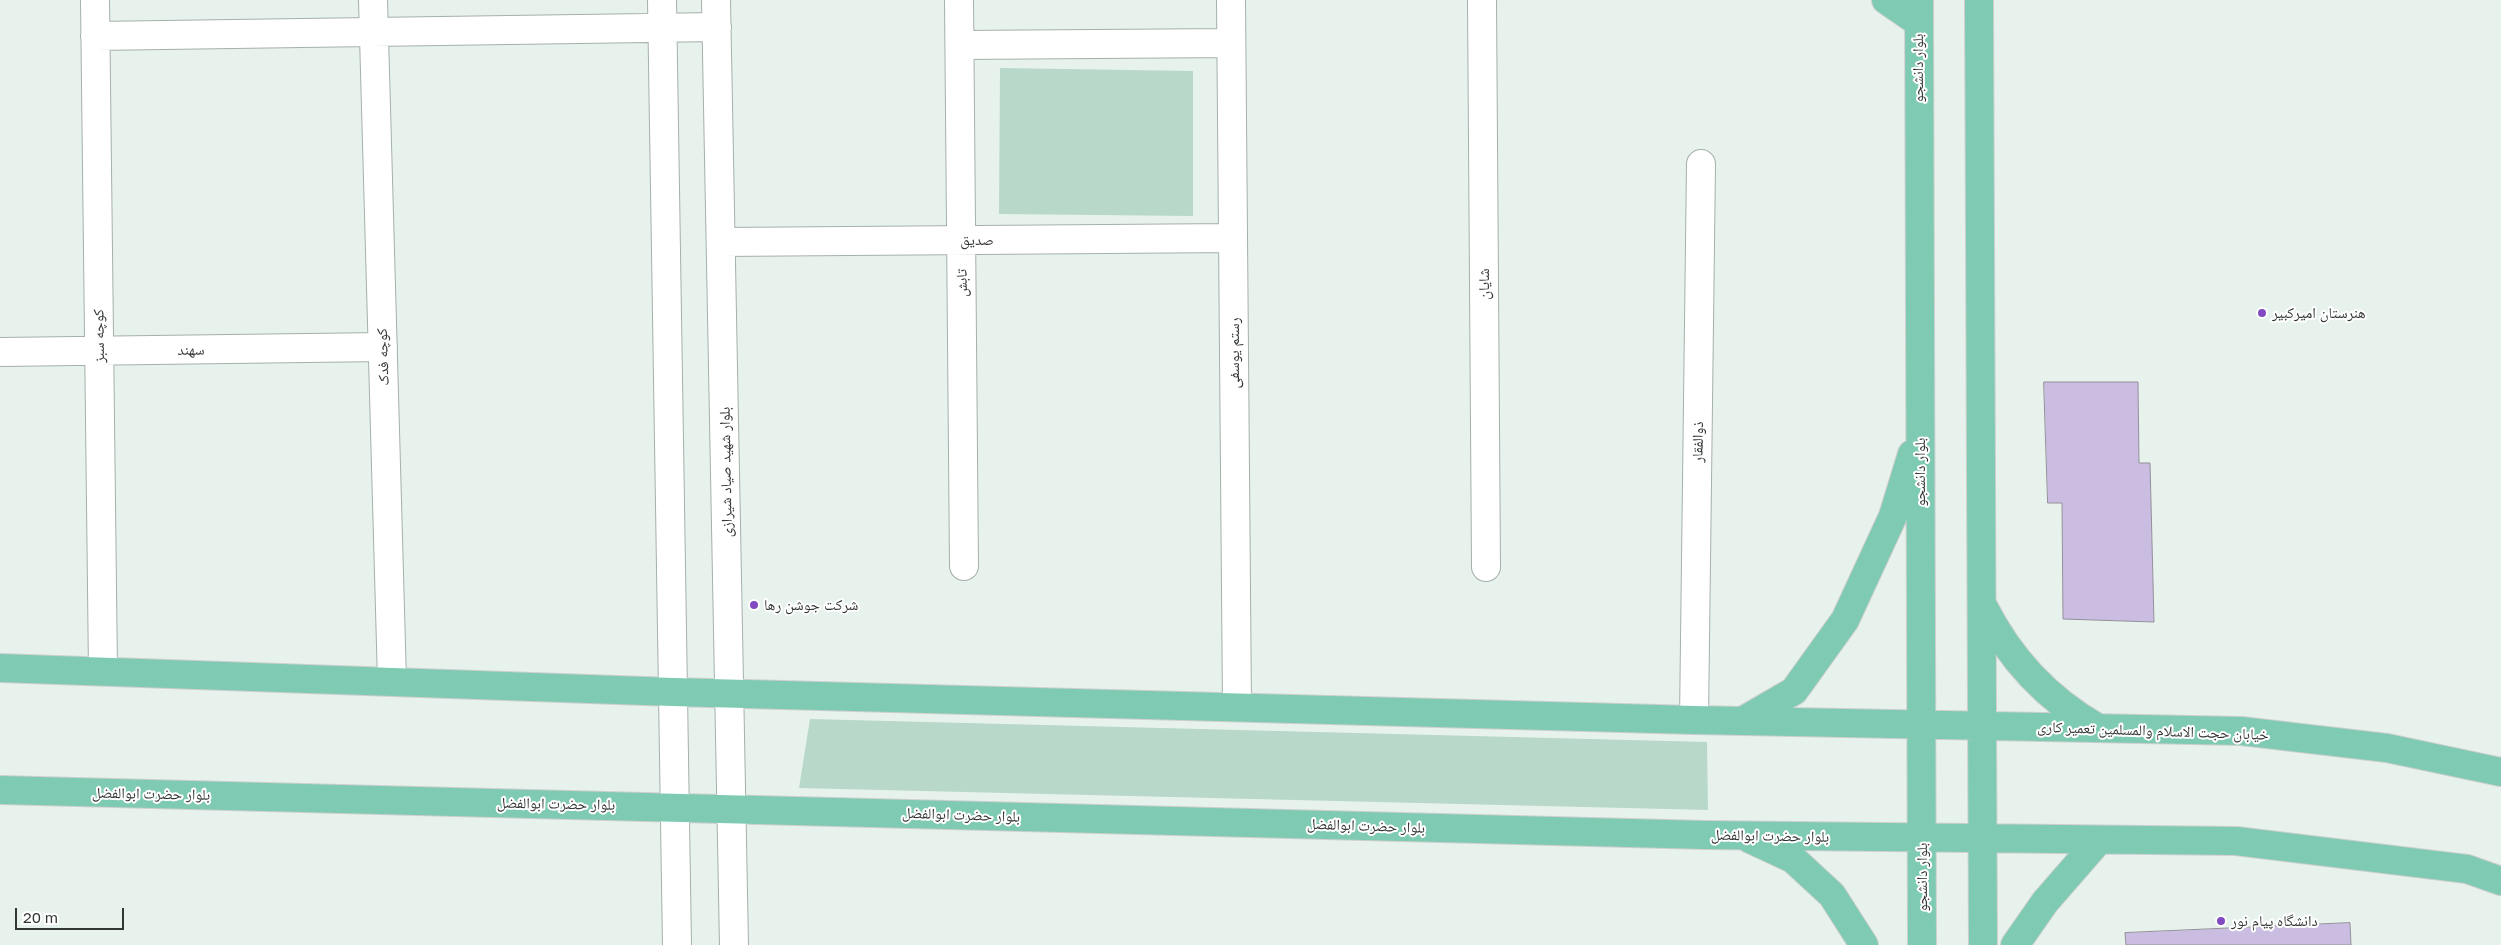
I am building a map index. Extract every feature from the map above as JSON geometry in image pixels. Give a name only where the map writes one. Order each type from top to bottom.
[{"type":"main road","points":[[1886,0],[1918,11]]},
{"type":"main road","points":[[1978,0],[1982,945]]},
{"type":"main road","name":"بلوار دانشجو","points":[[1918,11],[1922,945]]},
{"type":"main road","points":[[1743,721],[1794,691],[1845,620],[1893,516],[1920,429]]},
{"type":"main road","points":[[1981,602],[1997,634],[2025,670],[2056,701],[2098,728]]},
{"type":"main road","points":[[0,668],[673,692],[1694,720],[1921,724]]},
{"type":"main road","name":"خیابان حجت الاسلام والمسلمین تعمیر کاری","points":[[1921,724],[2241,731],[2387,748],[2501,772]]},
{"type":"main road","name":"بلوار حضرت ابوالفضل","points":[[0,790],[1741,835],[1922,838]]},
{"type":"main road","points":[[1741,835],[1793,859],[1832,895],[1864,945]]},
{"type":"main road","points":[[1922,838],[2236,841],[2467,869],[2501,881]]},
{"type":"main road","points":[[2015,945],[2045,902],[2099,840]]},
{"type":"street","name":"کوچه سبز","points":[[95,0],[103,671]]},
{"type":"street","name":"کوچه فدک","points":[[373,0],[392,681]]},
{"type":"street","points":[[662,0],[677,945]]},
{"type":"street","name":"بلوار شهید صیاد شیرازی","points":[[716,0],[734,945]]},
{"type":"street","name":"تابش","points":[[959,0],[964,566]]},
{"type":"street","name":"رستم یوسفی","points":[[1231,0],[1236,706]]},
{"type":"street","name":"شایان","points":[[1482,0],[1486,567]]},
{"type":"street","points":[[95,36],[717,27]]},
{"type":"street","points":[[960,45],[1232,43]]},
{"type":"street","name":"ذوالفقار","points":[[1694,720],[1701,164]]},
{"type":"street","name":"صدیق","points":[[721,242],[1233,238]]},
{"type":"street","name":"سهند","points":[[0,352],[383,347]]},
{"type":"green space","points":[[1000,68],[1193,71],[1193,216],[999,214]]},
{"type":"green space","points":[[810,719],[1707,742],[1708,810],[799,788]]},
{"type":"building","points":[[2044,382],[2138,382],[2139,463],[2150,463],[2154,622],[2063,619],[2062,503],[2048,503]]},
{"type":"building","points":[[2350,923],[2351,945],[2126,945],[2125,933]]},
{"type":"place","name":"هنرستان امیرکبیر","points":[[2262,313]]},
{"type":"place","name":"شرکت جوشن رها","points":[[754,605]]},
{"type":"place","name":"دانشگاه پیام نور","points":[[2221,921]]}]
